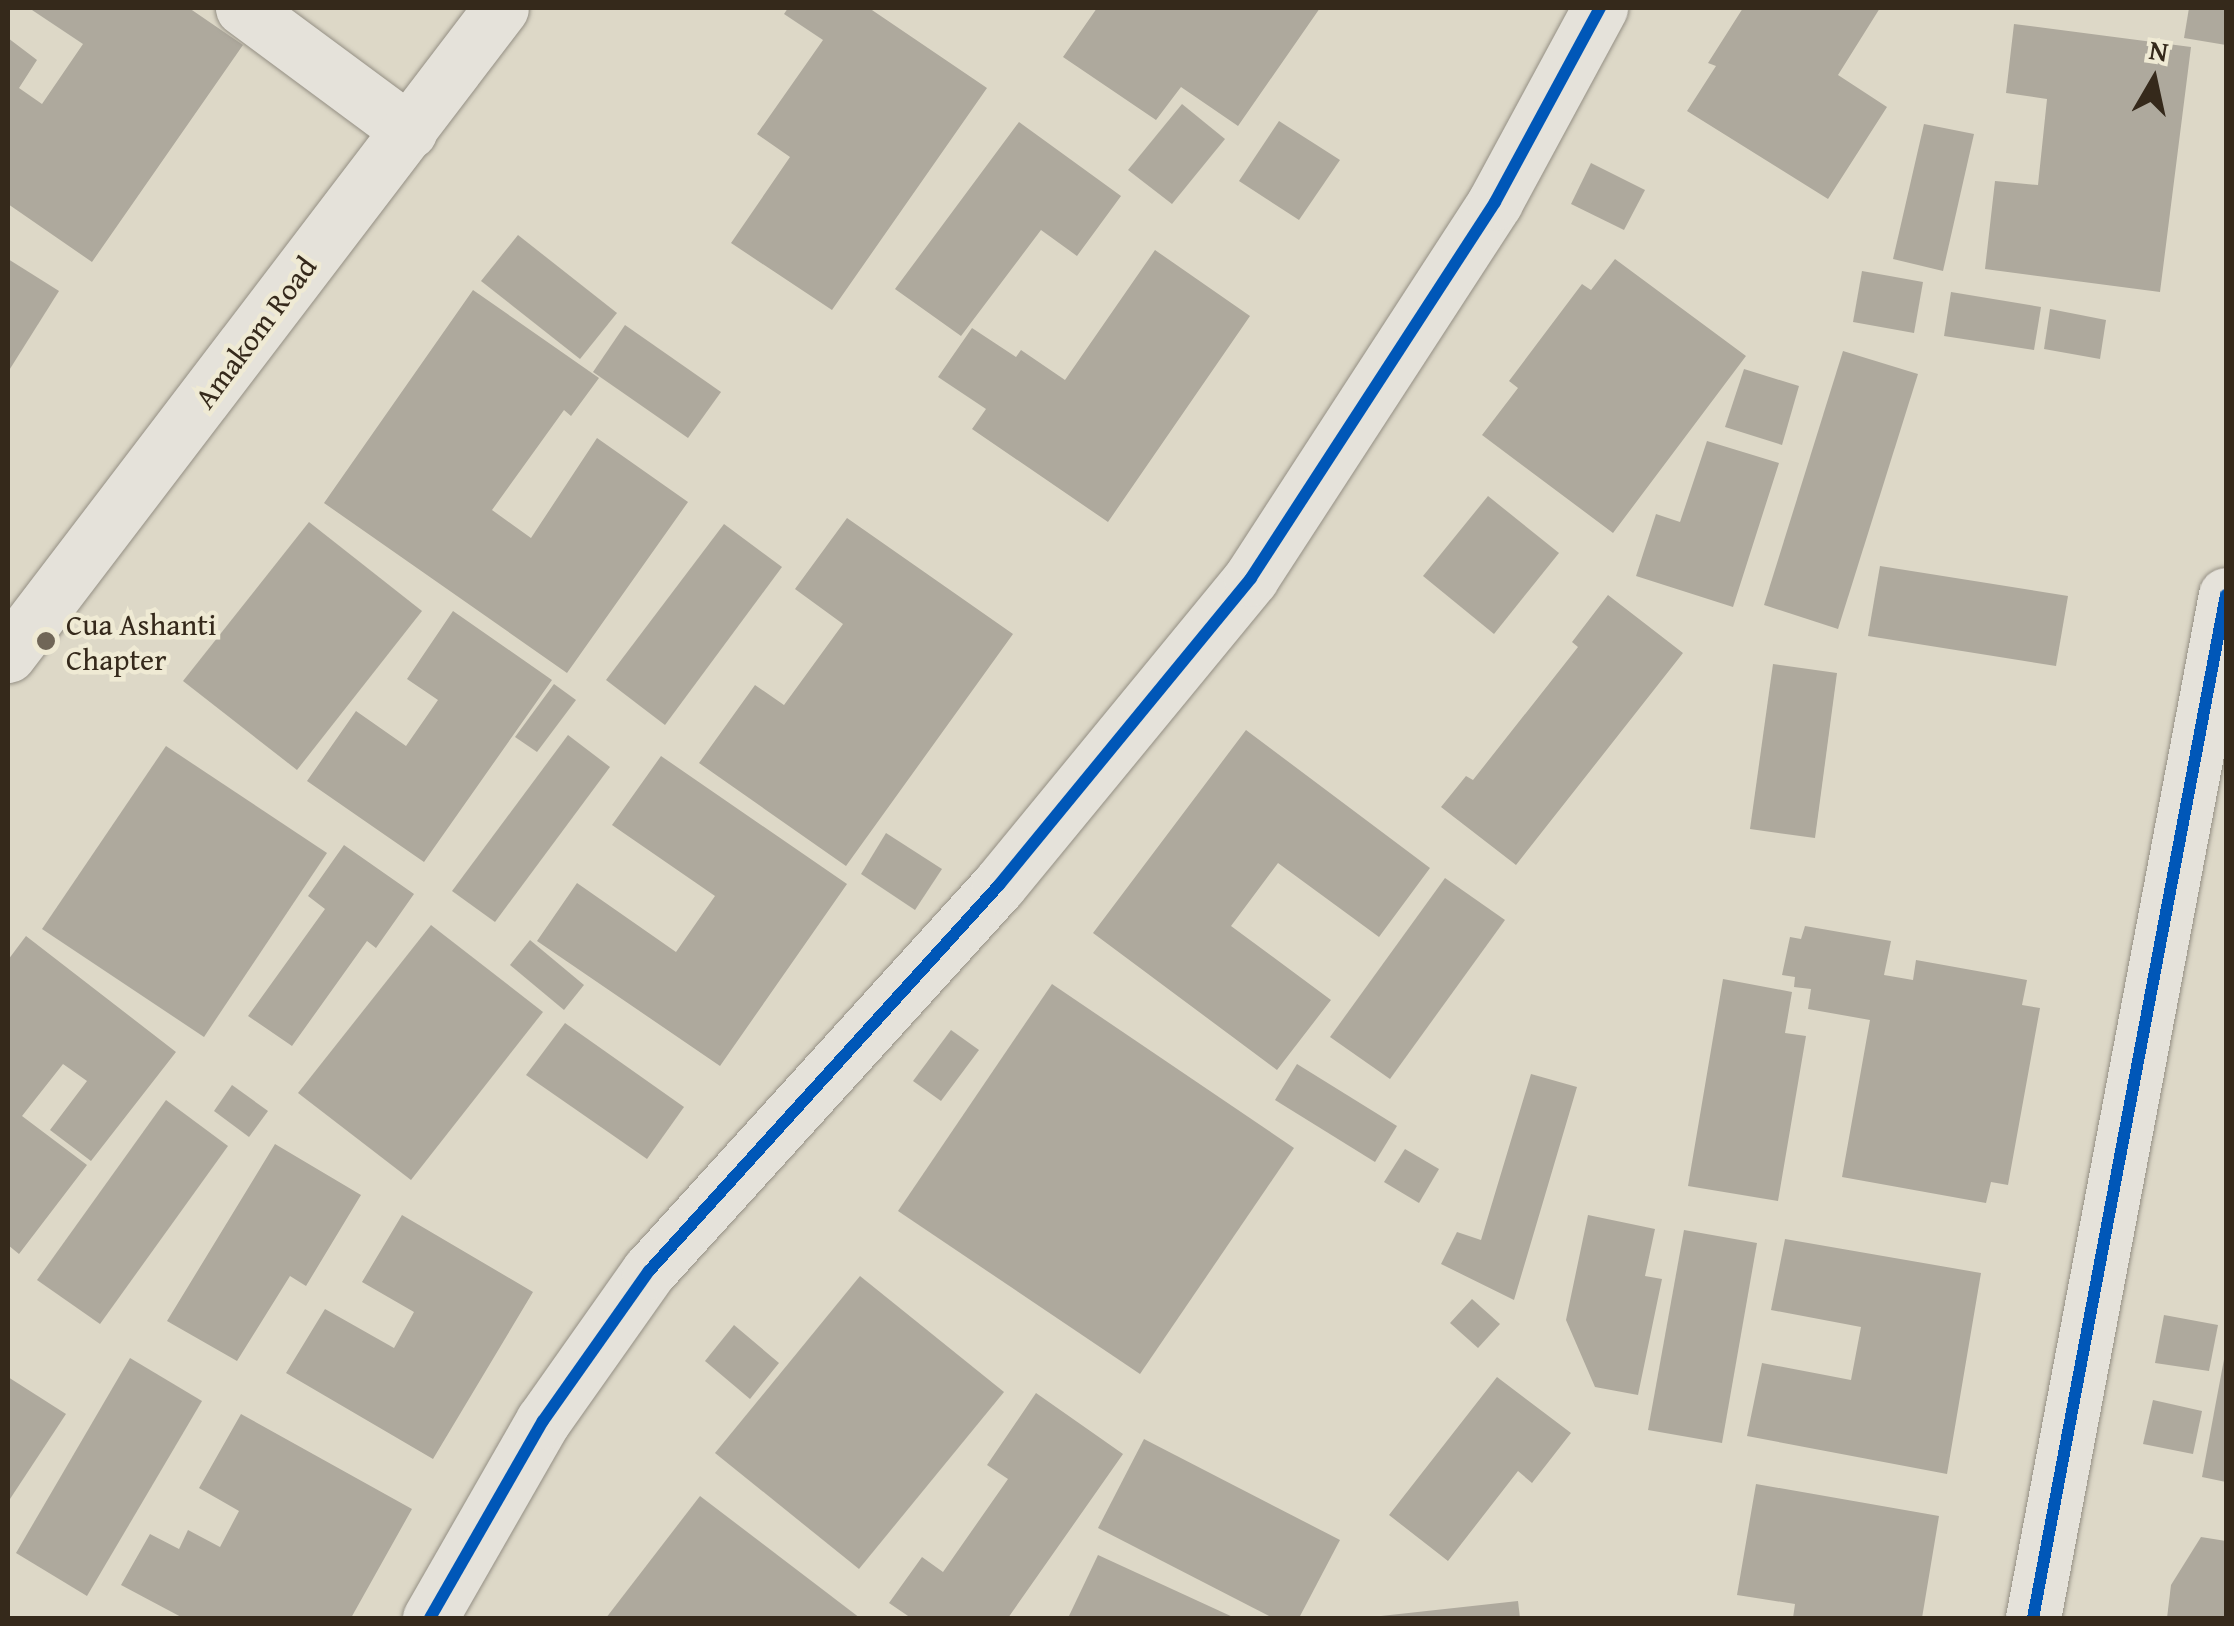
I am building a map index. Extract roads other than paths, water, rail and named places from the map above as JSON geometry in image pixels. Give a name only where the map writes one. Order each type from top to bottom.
[{"type":"street","points":[[242,8],[409,131]]},
{"type":"street","name":"Amakom Road","points":[[8,655],[501,8]]},
{"type":"street","points":[[430,1618],[544,1421],[649,1271],[999,885],[1251,578],[1495,202],[1600,8]]},
{"type":"street","points":[[2033,1618],[2226,595]]},
{"type":"place","name":"Cua Ashanti Chapter","points":[[46,641]]}]
